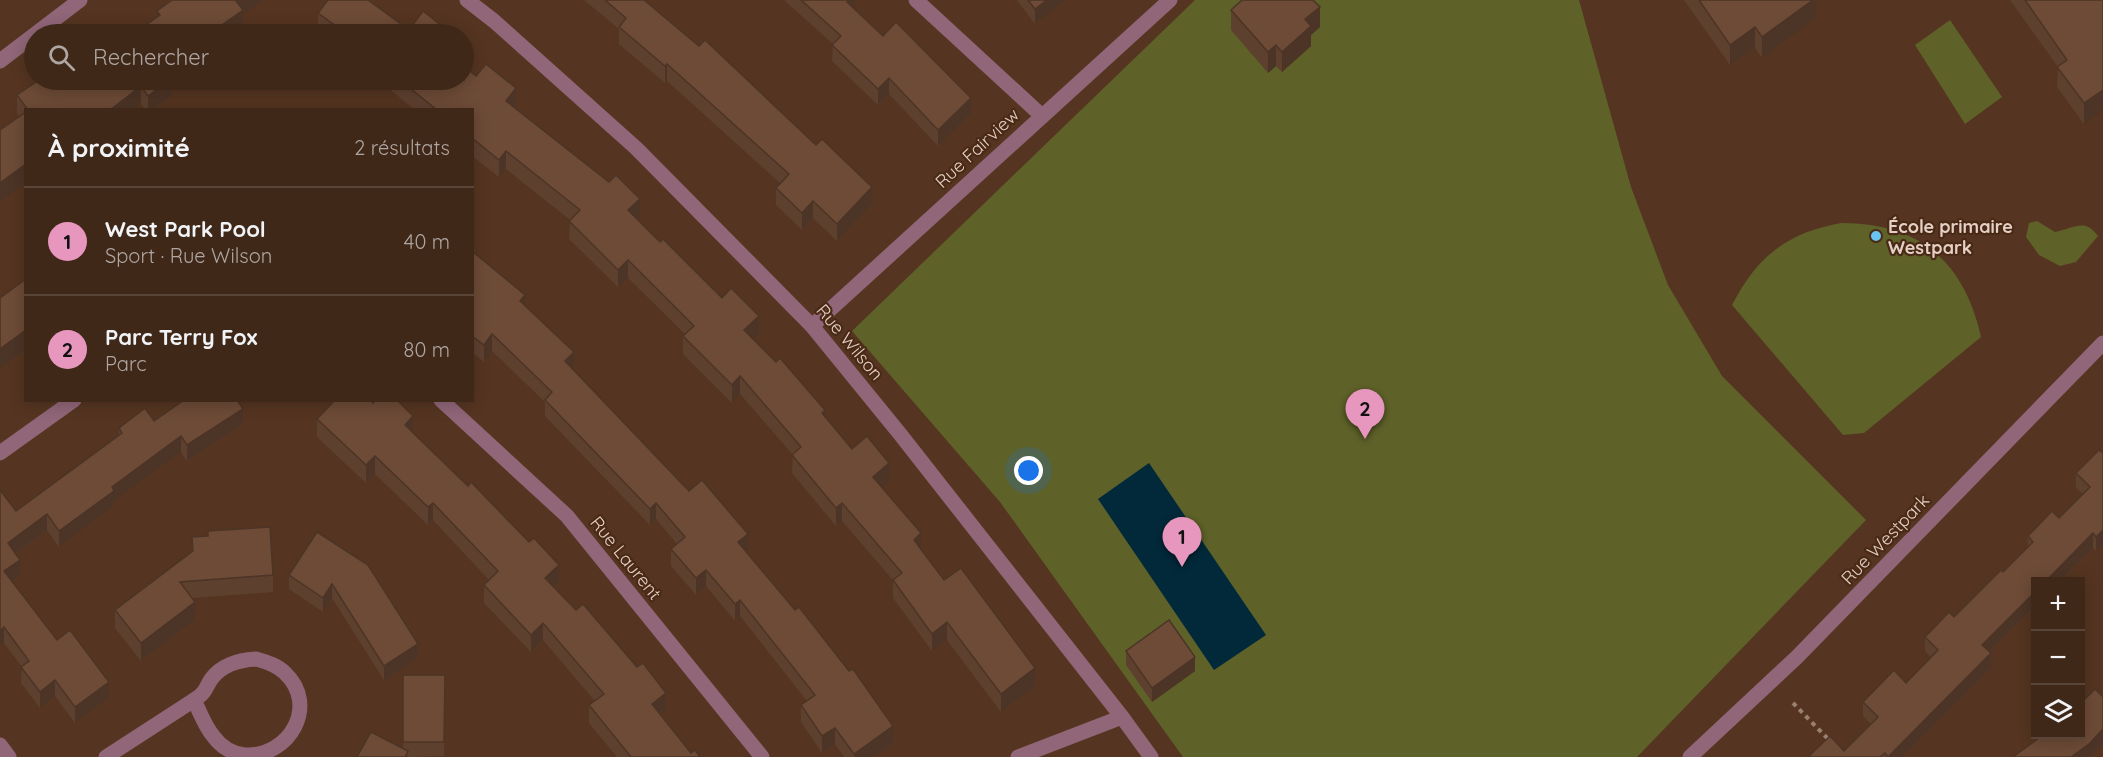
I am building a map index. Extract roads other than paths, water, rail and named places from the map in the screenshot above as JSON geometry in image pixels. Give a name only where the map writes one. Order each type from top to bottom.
[{"type":"street","points":[[48,24],[80,0]]},
{"type":"street","name":"Rue Wilson","points":[[467,0],[494,21],[636,148],[812,326],[900,434],[1151,757]]},
{"type":"street","points":[[916,0],[1042,116]]},
{"type":"street","name":"Rue Fairview","points":[[812,326],[1170,0]]},
{"type":"street","points":[[0,60],[24,42]]},
{"type":"street","name":"Rue Westpark","points":[[1690,757],[1773,681],[2103,342]]},
{"type":"street","points":[[0,453],[71,402]]},
{"type":"street","name":"Rue Laurent","points":[[443,402],[567,516],[762,757]]},
{"type":"street","points":[[106,757],[194,700],[205,693],[212,678],[225,667],[239,660],[256,659],[272,663],[285,673],[295,686],[299,702],[298,718],[293,732],[283,744],[270,752],[255,756],[240,754],[225,748],[214,738],[194,700]]},
{"type":"street","points":[[1018,757],[1122,717]]},
{"type":"street","points":[[0,745],[9,757]]},
{"type":"water","points":[[1149,463],[1266,635],[1214,670],[1098,499]]},
{"type":"place","name":"École primaire Westpark","points":[[1876,236]]},
{"type":"place","name":"Parc Terry Fox","points":[[1365,439]]},
{"type":"place","name":"West Park Pool","points":[[1182,567]]}]
